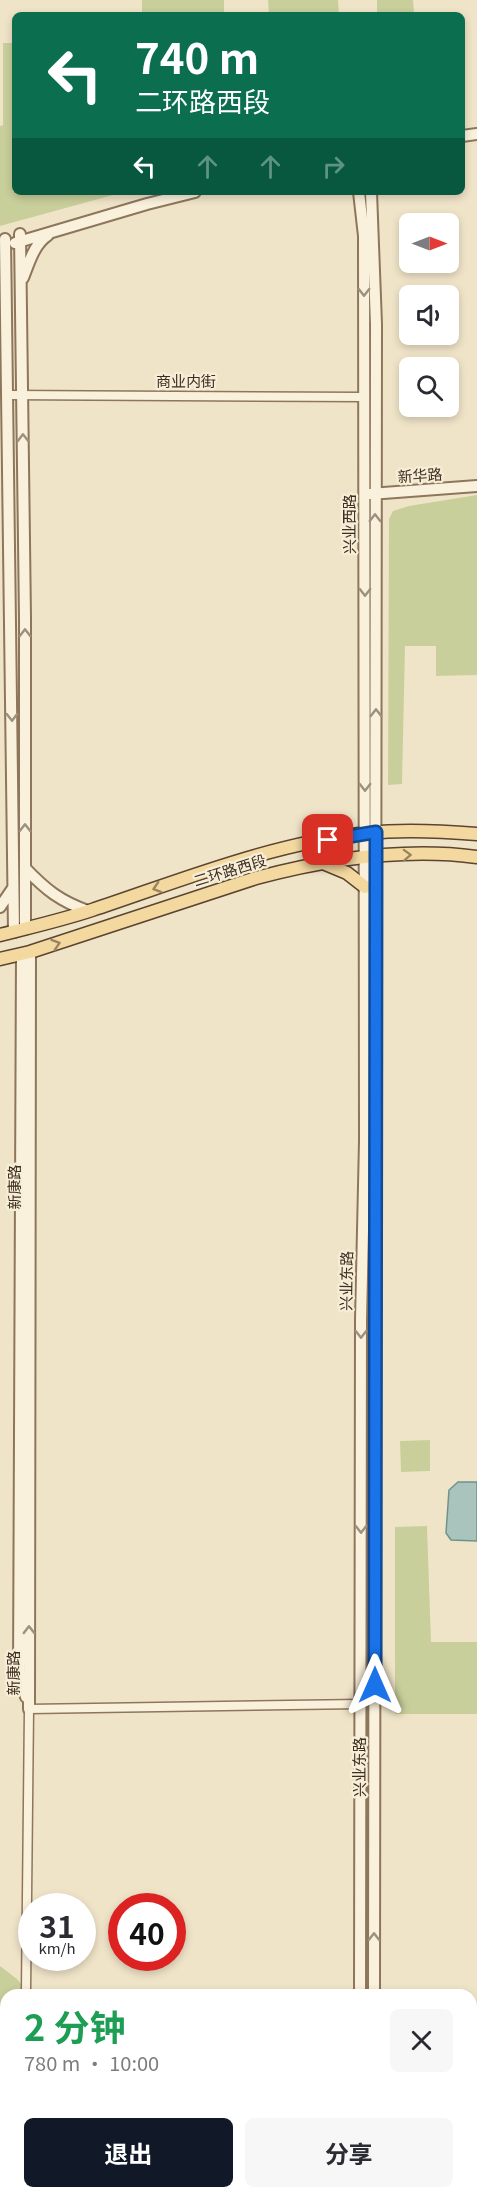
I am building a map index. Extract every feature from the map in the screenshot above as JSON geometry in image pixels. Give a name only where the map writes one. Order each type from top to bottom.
[{"type":"main road","name":"二环路西段","points":[[0,935],[88,911],[233,862],[288,847],[371,833],[441,831],[477,834]]},
{"type":"main road","name":"二环路西段","points":[[0,959],[26,953],[256,878],[322,863],[371,856],[433,854],[477,857]]},
{"type":"main road","points":[[322,863],[347,873],[365,887]]},
{"type":"street","points":[[20,930],[14,888],[8,395],[3,243],[156,195]]},
{"type":"street","points":[[20,238],[54,231],[183,195]]},
{"type":"street","name":"兴业西路","points":[[359,195],[364,236],[364,397],[370,494]]},
{"type":"street","name":"兴业西路","points":[[371,195],[376,324],[370,494],[371,856]]},
{"type":"street","points":[[21,284],[31,256],[43,238],[54,231]]},
{"type":"street","points":[[20,238],[25,868],[20,930]]},
{"type":"street","name":"商业内街","points":[[8,395],[364,397]]},
{"type":"street","name":"新华路","points":[[370,494],[477,486]]},
{"type":"street","name":"兴业东路","points":[[360,1989],[361,1320],[365,1141],[365,887],[371,856]]},
{"type":"street","name":"兴业东路","points":[[371,856],[374,1989]]},
{"type":"street","points":[[25,868],[47,891],[69,904],[88,911]]},
{"type":"street","points":[[0,907],[14,888]]},
{"type":"street","name":"新康路","points":[[26,953],[19,1674],[29,1709]]},
{"type":"street","points":[[26,1989],[29,1709],[361,1704]]},
{"type":"green space","points":[[142,0],[224,0],[224,12],[142,12]]},
{"type":"green space","points":[[268,0],[338,0],[339,12],[269,12]]},
{"type":"green space","points":[[377,0],[413,0],[414,12],[377,12]]},
{"type":"green space","points":[[3,43],[12,43],[12,195],[113,195],[0,226],[0,126],[3,125]]},
{"type":"green space","points":[[477,495],[477,675],[436,676],[436,646],[405,646],[402,784],[388,785],[389,519],[393,511],[409,506]]},
{"type":"green space","points":[[430,1440],[430,1471],[401,1472],[400,1441]]},
{"type":"green space","points":[[427,1526],[431,1642],[477,1642],[477,1714],[395,1714],[395,1527]]},
{"type":"green space","points":[[0,1966],[17,1979],[25,1989],[0,1989]]},
{"type":"water","points":[[458,1482],[477,1482],[477,1541],[451,1540],[446,1533],[449,1490]]},
{"type":"route","points":[[328,840],[376,832],[375,1685]]}]
